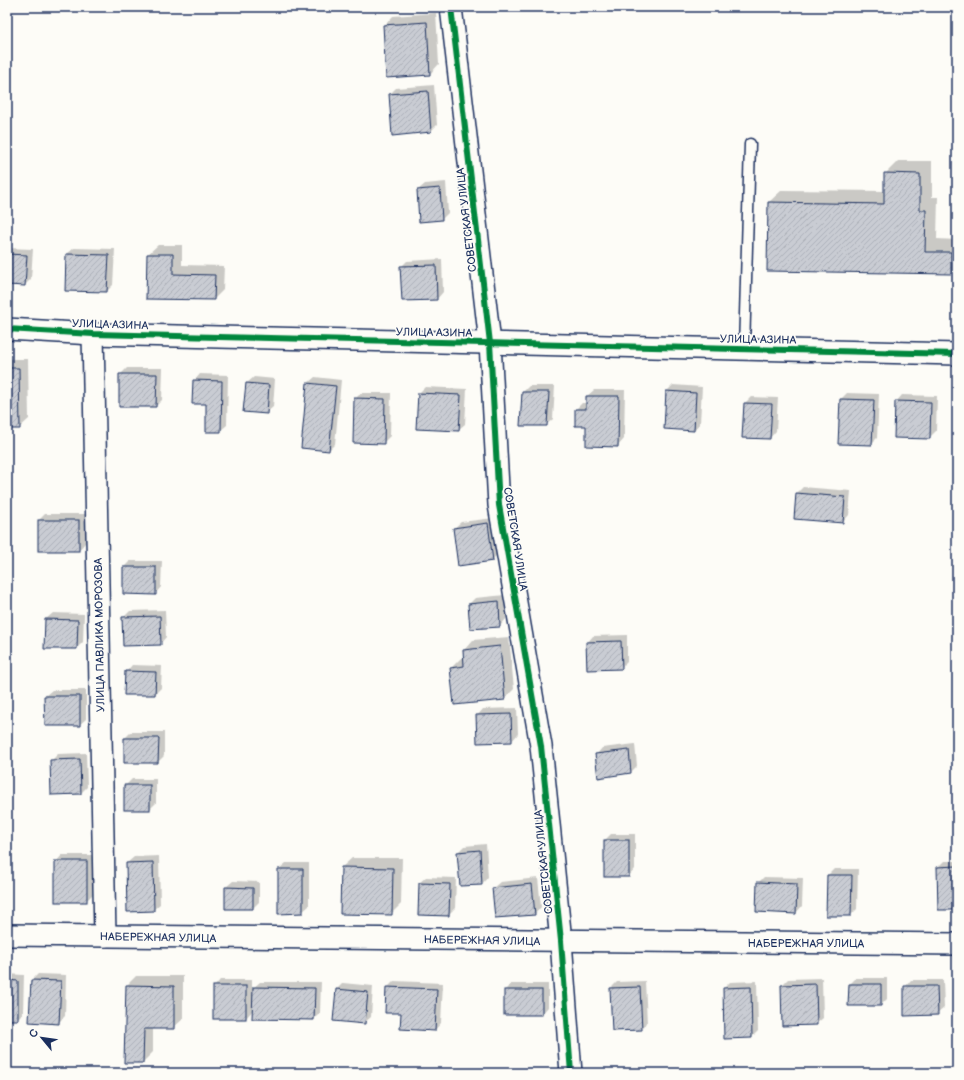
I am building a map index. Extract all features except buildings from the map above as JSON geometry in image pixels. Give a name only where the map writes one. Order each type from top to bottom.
[{"type":"street","name":"СОВЕТСКАЯ УЛИЦА","points":[[451,7],[490,343],[499,505],[541,746],[561,941],[571,1073]]},
{"type":"street","name":"УЛИЦА АЗИНА","points":[[7,329],[93,334],[957,354]]},
{"type":"street","name":"УЛИЦА ПАВЛИКА МОРОЗОВА","points":[[93,334],[105,936]]},
{"type":"street","name":"НАБЕРЕЖНАЯ УЛИЦА","points":[[7,935],[957,944]]},
{"type":"lane","points":[[744,349],[750,144]]},
{"type":"cycle path","points":[[451,7],[490,343],[499,505],[541,746],[561,941],[571,1073]]},
{"type":"cycle path","points":[[7,329],[93,334],[957,354]]}]
